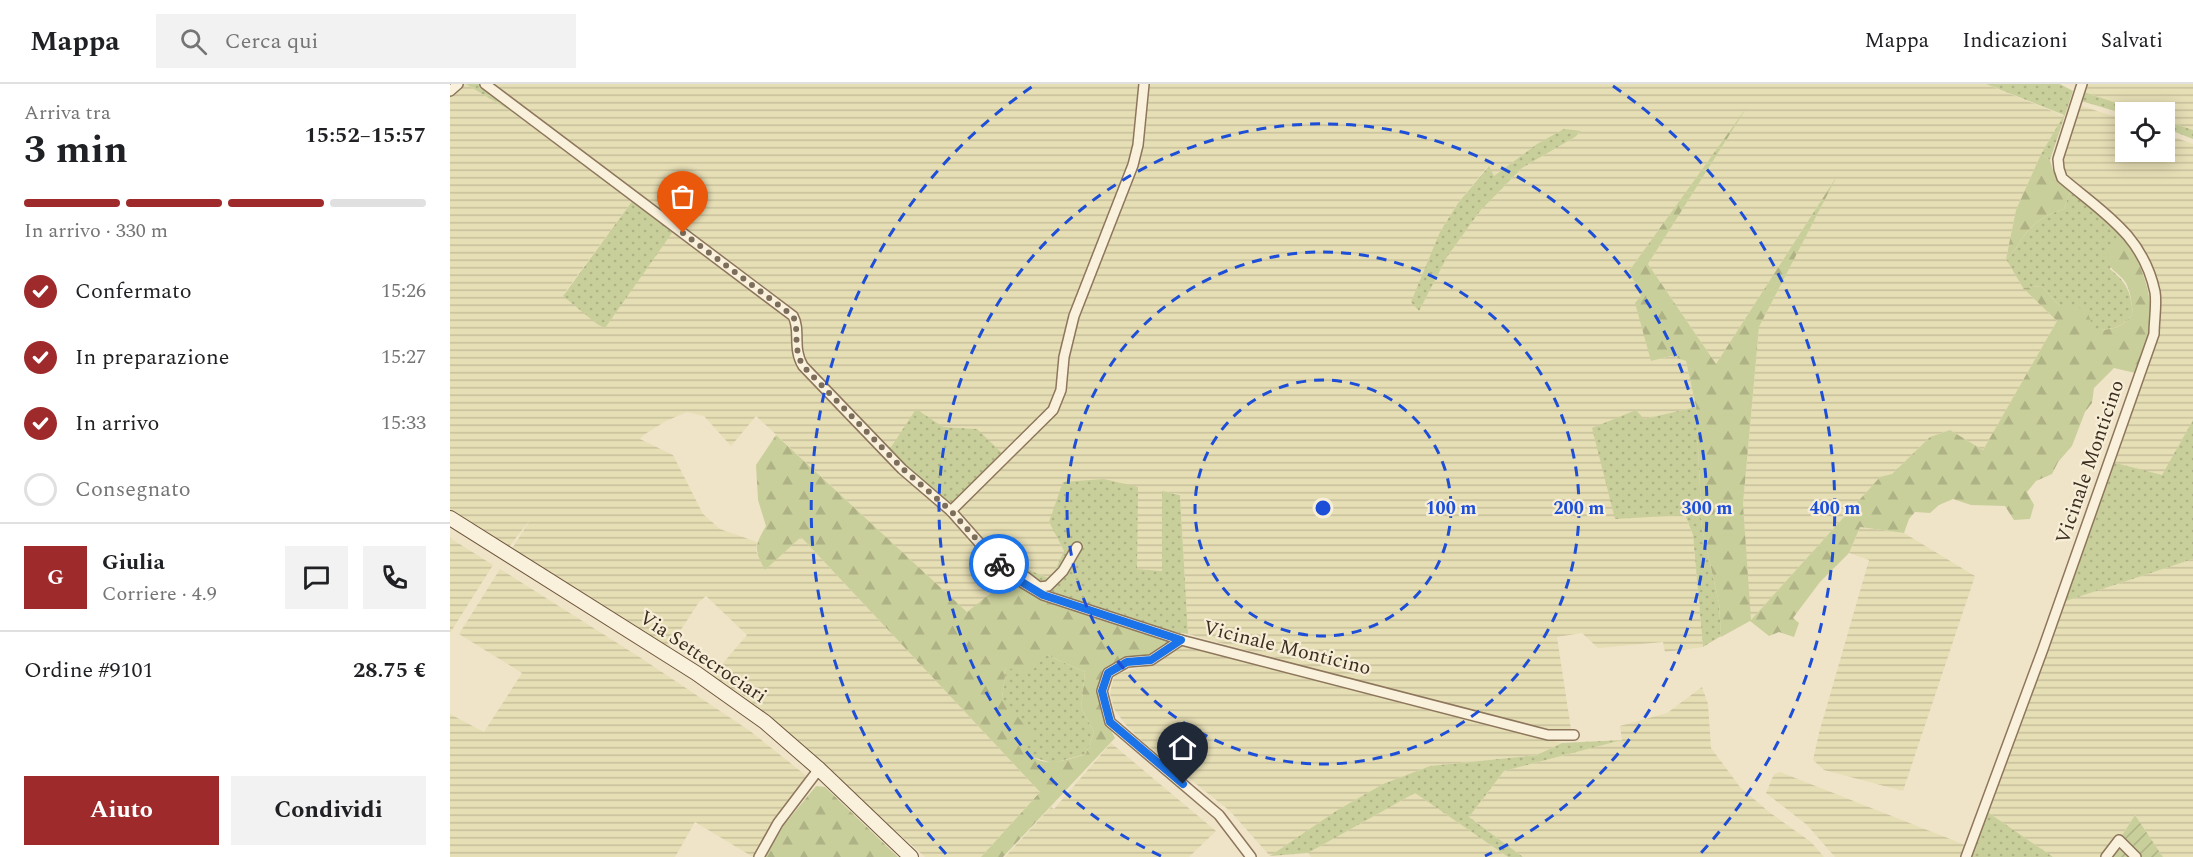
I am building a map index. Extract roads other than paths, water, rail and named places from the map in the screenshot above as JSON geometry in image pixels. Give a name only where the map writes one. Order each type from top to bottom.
[{"type":"main road","name":"Via Settecrociari","points":[[450,518],[696,673],[765,722],[911,857]]},
{"type":"street","points":[[450,91],[458,84]]},
{"type":"street","name":"Vicinale Monticino","points":[[484,84],[793,316],[796,321],[796,351],[803,366],[903,469],[951,511],[990,556],[1013,577],[1043,595],[1181,640],[1548,735],[1574,735]]},
{"type":"street","points":[[951,511],[1053,410],[1061,390],[1064,357],[1074,316],[1133,165],[1138,145],[1144,84]]},
{"type":"street","name":"Vicinale Monticino","points":[[1966,857],[2043,649],[2154,334],[2155,293],[2140,252],[2124,230],[2062,178],[2059,169],[2058,159],[2082,84]]},
{"type":"street","points":[[1013,577],[1026,577],[1039,587],[1048,586],[1063,571],[1077,547]]},
{"type":"street","points":[[1181,640],[1151,660],[1127,662],[1108,673],[1102,691],[1110,722],[1219,815],[1251,857]]},
{"type":"street","points":[[759,857],[778,823],[819,770]]},
{"type":"street","points":[[2106,857],[2119,840],[2136,857]]}]
